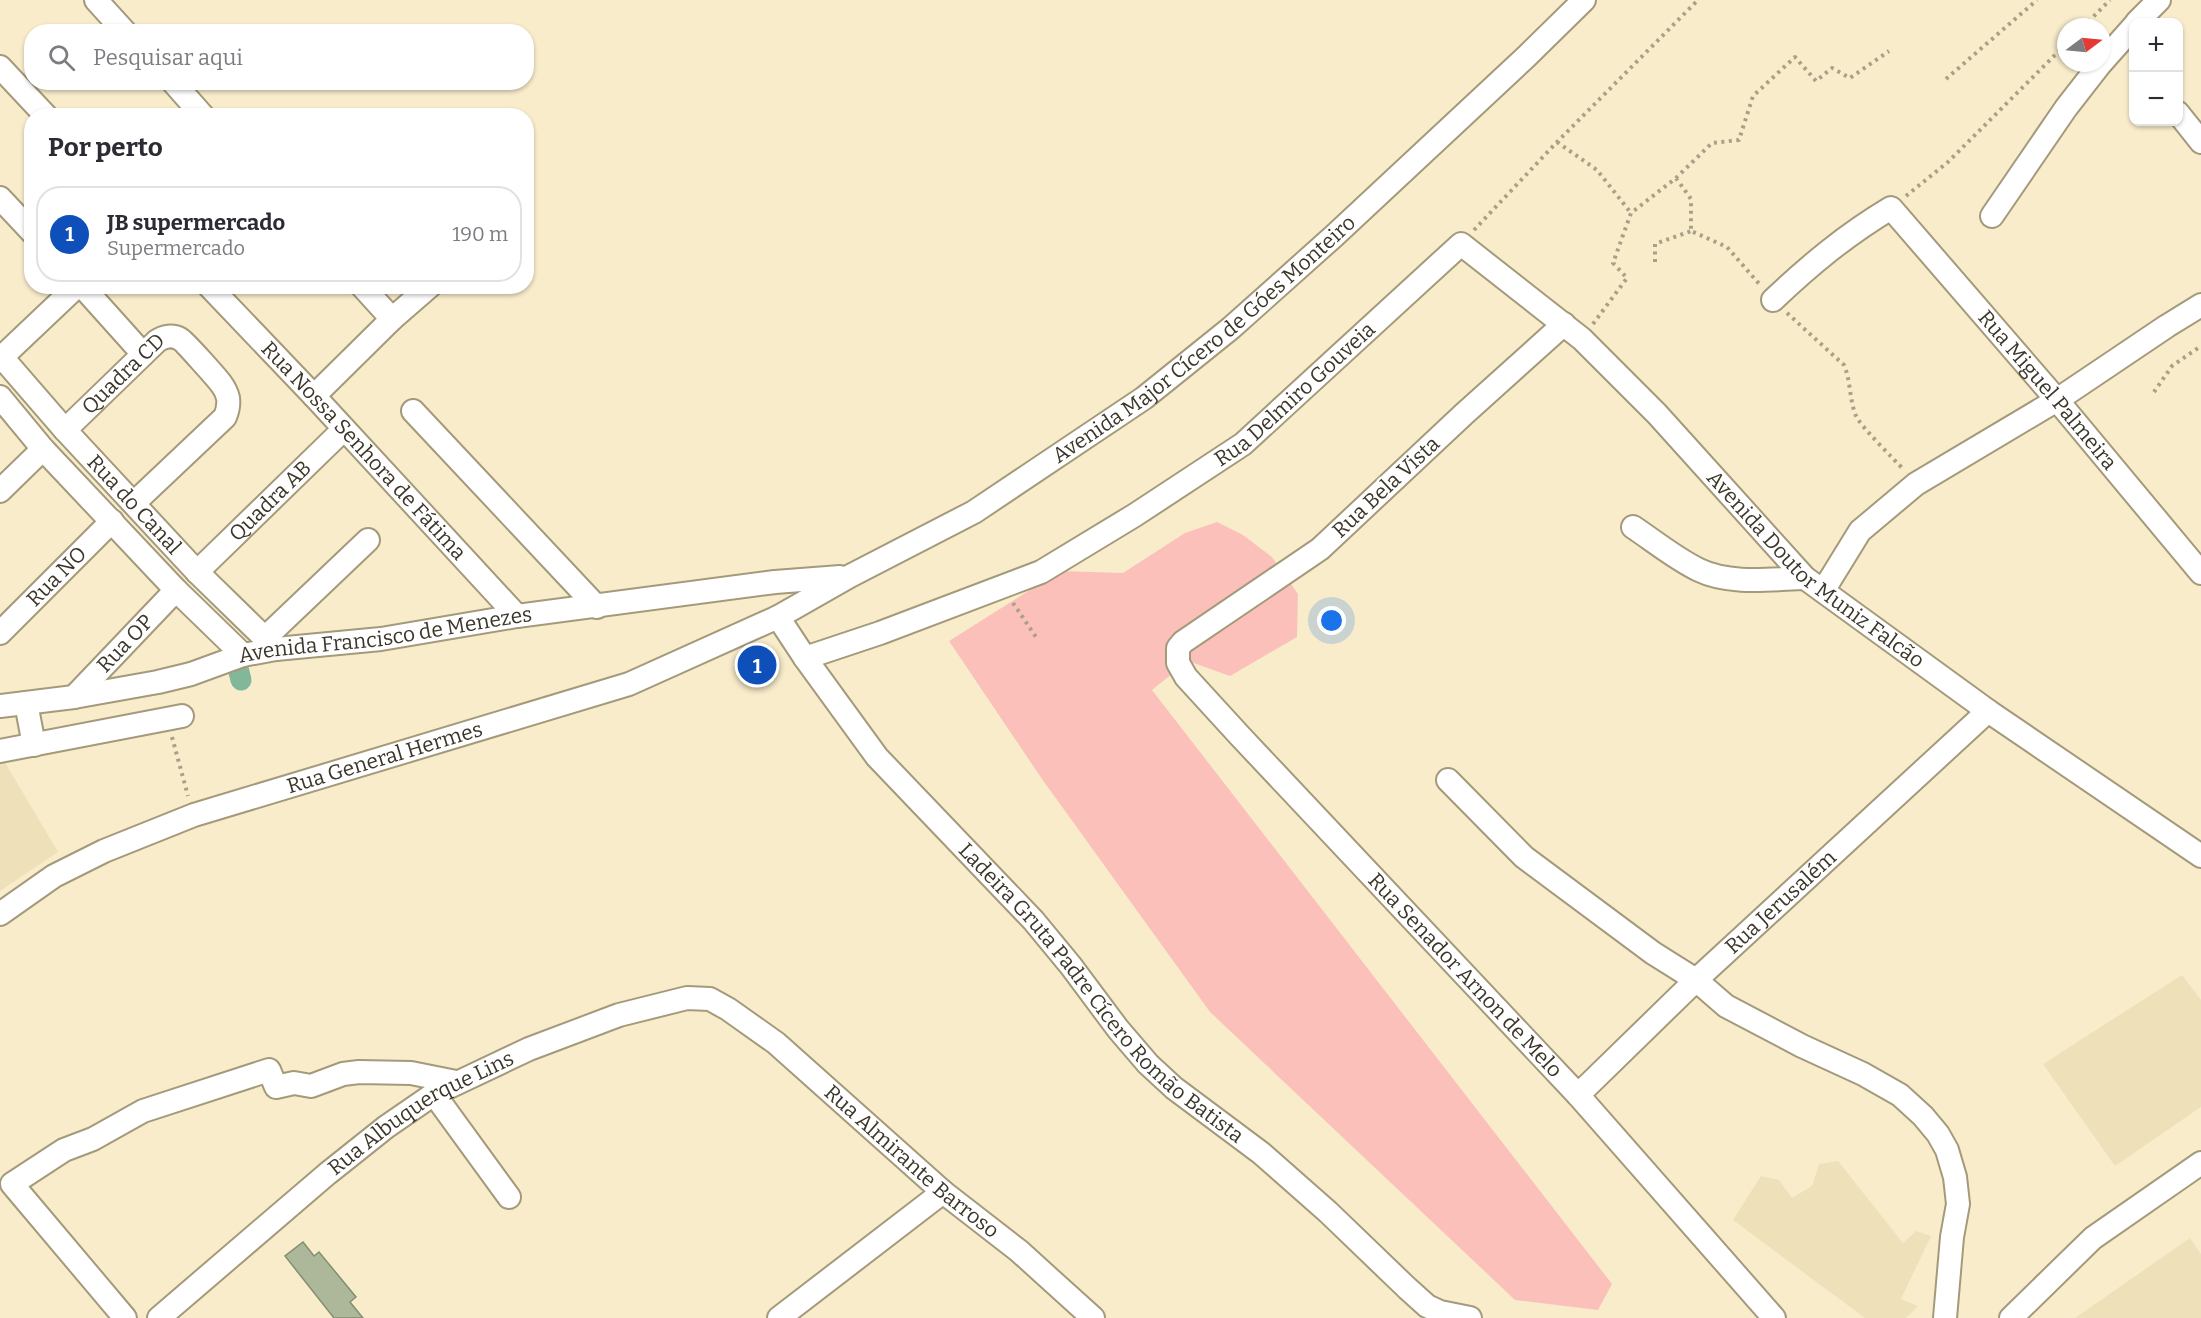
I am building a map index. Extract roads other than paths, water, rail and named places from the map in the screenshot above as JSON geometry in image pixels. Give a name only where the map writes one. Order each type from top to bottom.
[{"type":"street","points":[[96,0],[118,24]]},
{"type":"street","name":"Avenida Major Cícero de Góes Monteiro","points":[[784,613],[974,512],[1144,398],[1231,328],[1334,236],[1584,0]]},
{"type":"street","points":[[2145,18],[2159,0]]},
{"type":"street","points":[[2111,54],[2129,37]]},
{"type":"street","points":[[0,67],[38,108]]},
{"type":"street","points":[[1992,216],[2066,108],[2094,72]]},
{"type":"street","points":[[180,90],[196,108]]},
{"type":"street","points":[[2183,119],[2201,142]]},
{"type":"street","name":"Rua Miguel Palmeira","points":[[1773,300],[1830,248],[1857,228],[1891,208],[2057,400],[2201,573]]},
{"type":"street","points":[[5,213],[24,226]]},
{"type":"street","name":"Avenida Doutor Muniz Falcão","points":[[1461,244],[1582,339],[1657,414],[1814,584],[1988,711],[2201,856]]},
{"type":"street","name":"Rua Delmiro Gouveia","points":[[805,658],[1041,572],[1135,515],[1243,444],[1461,244]]},
{"type":"street","points":[[1,356],[67,294]]},
{"type":"street","points":[[89,294],[143,354]]},
{"type":"street","name":"Rua Nossa Senhora de Fátima","points":[[217,294],[517,616]]},
{"type":"street","points":[[369,294],[392,319]]},
{"type":"street","points":[[314,396],[420,294]]},
{"type":"street","points":[[1632,527],[1699,570],[1713,575],[1737,579],[1814,584],[1860,531],[1916,484],[2057,400],[2201,305]]},
{"type":"street","name":"Rua Bela Vista","points":[[1194,633],[1271,584],[1320,549],[1564,324]]},
{"type":"street","name":"Quadra CD","points":[[65,430],[162,337],[179,338],[186,344],[222,384],[228,400],[228,409],[225,417],[134,503]]},
{"type":"street","name":"Rua do Canal","points":[[1,356],[65,430],[197,572],[271,644]]},
{"type":"street","name":"Rua do Canal","points":[[0,398],[43,450],[177,590],[243,655]]},
{"type":"street","points":[[413,411],[597,607]]},
{"type":"street","name":"Quadra AB","points":[[197,572],[344,429]]},
{"type":"street","points":[[0,491],[43,450]]},
{"type":"street","name":"Rua NO","points":[[0,633],[112,521]]},
{"type":"street","points":[[271,644],[368,540]]},
{"type":"street","name":"Avenida Francisco de Menezes","points":[[0,706],[74,697],[190,674],[271,644],[381,639],[517,616],[775,582],[850,576]]},
{"type":"street","points":[[775,582],[784,613]]},
{"type":"street","name":"Rua OP","points":[[74,697],[177,590]]},
{"type":"street","name":"Ladeira Gruta Padre Cícero Romão Batista","points":[[784,613],[805,658],[883,764],[1033,921],[1148,1064],[1174,1088],[1269,1160],[1428,1306],[1440,1312],[1470,1318]]},
{"type":"street","name":"Rua General Hermes","points":[[0,914],[54,876],[94,856],[194,815],[629,684],[784,613]]},
{"type":"street","name":"Rua Senador Arnon de Melo","points":[[1194,633],[1178,648],[1178,663],[1186,677],[1578,1095],[1774,1318]]},
{"type":"street","points":[[26,703],[34,745]]},
{"type":"street","name":"Rua Jerusalém","points":[[1578,1095],[1696,980],[1988,711]]},
{"type":"street","points":[[0,751],[174,717]]},
{"type":"street","points":[[1448,780],[1524,857],[1653,953],[1696,980],[1733,1011],[1863,1074],[1900,1095],[1923,1116],[1938,1134],[1947,1150],[1955,1177],[1958,1204],[1952,1237],[1945,1318]]},
{"type":"street","name":"Rua Albuquerque Lins","points":[[159,1318],[327,1174],[386,1127],[434,1094],[456,1082],[529,1049],[619,1015],[663,1003],[687,998],[710,999],[728,1009]]},
{"type":"street","name":"Rua Almirante Barroso","points":[[728,1009],[776,1043],[943,1192],[1019,1251],[1094,1318]]},
{"type":"street","points":[[124,1318],[12,1184],[64,1150],[93,1139],[144,1111],[268,1070],[276,1087],[294,1083],[311,1086],[343,1074],[359,1072],[411,1073],[456,1082]]},
{"type":"street","points":[[434,1094],[509,1197]]},
{"type":"street","points":[[2011,1318],[2093,1238],[2201,1163]]},
{"type":"street","points":[[779,1318],[943,1192]]},
{"type":"street","points":[[2030,1318],[2036,1293]]},
{"type":"waterway","points":[[237,664],[241,680]]},
{"type":"place","name":"JB supermercado","points":[[757,665]]}]
